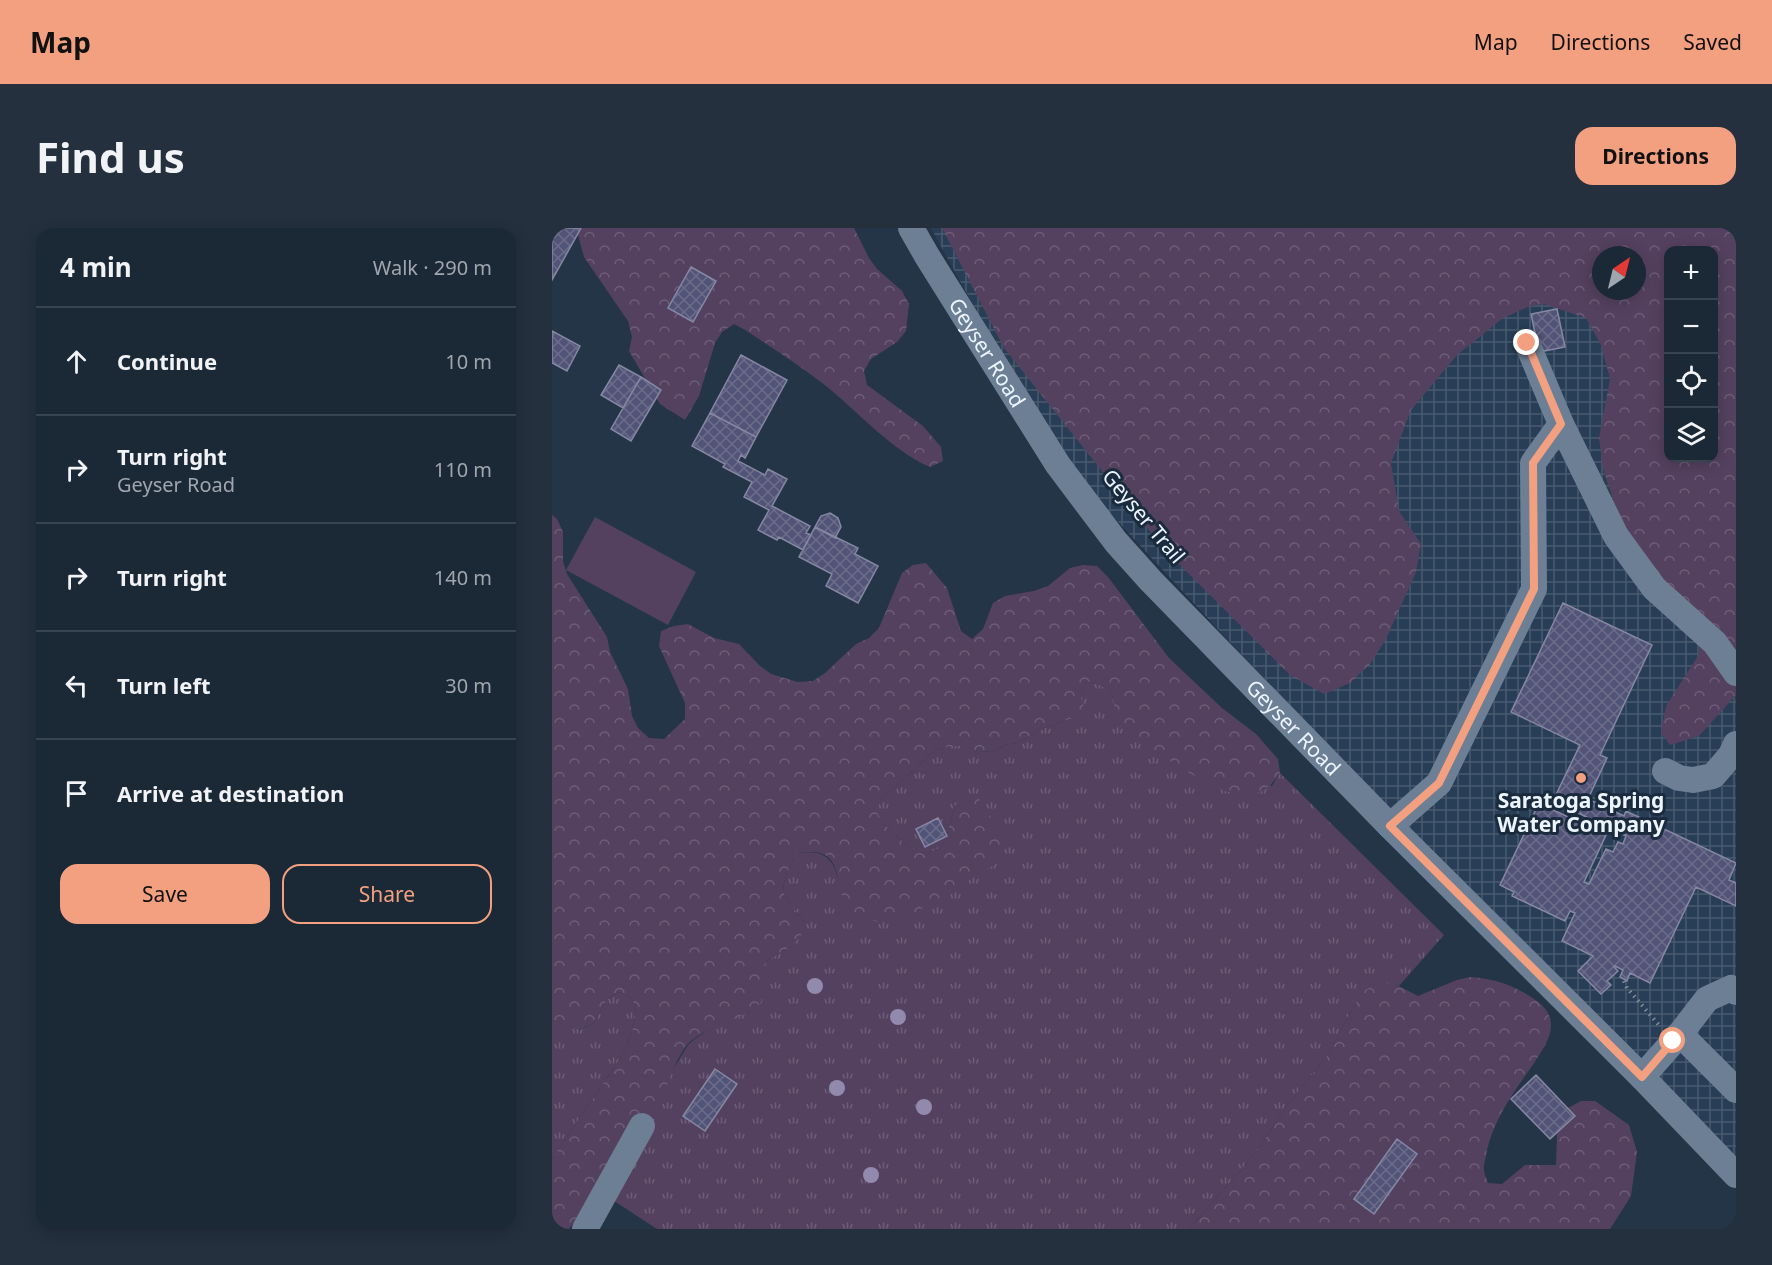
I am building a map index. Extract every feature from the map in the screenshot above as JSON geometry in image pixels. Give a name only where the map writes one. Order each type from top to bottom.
[{"type":"street","name":"Geyser Road","points":[[911,228],[1058,465],[1116,542],[1151,582],[1390,826],[1642,1077],[1736,1175]]},
{"type":"street","points":[[1527,343],[1561,424],[1616,536],[1654,588],[1715,642],[1736,673]]},
{"type":"street","points":[[1390,826],[1439,783],[1534,589],[1533,463],[1561,424]]},
{"type":"street","points":[[1665,771],[1679,778],[1693,780],[1713,776],[1731,755],[1736,744]]},
{"type":"street","points":[[1642,1077],[1670,1030],[1707,999],[1731,988],[1736,992]]},
{"type":"street","points":[[1670,1030],[1736,1090]]},
{"type":"street","points":[[585,1229],[642,1126]]},
{"type":"path","points":[[1624,981],[1627,988],[1670,1030]]},
{"type":"shaded area","points":[[931,228],[1736,228],[1736,1159],[1475,897],[1241,654],[1095,497],[1032,412]]},
{"type":"green space","points":[[576,228],[854,228],[869,258],[877,269],[902,291],[909,304],[906,331],[897,342],[871,359],[864,371],[867,385],[923,426],[941,447],[943,461],[930,467],[903,452],[821,382],[734,324],[722,332],[715,343],[699,396],[685,420],[660,404],[629,351],[632,337],[628,321],[584,257]]},
{"type":"green space","points":[[942,228],[1736,228],[1736,695],[1699,736],[1670,745],[1661,733],[1666,706],[1698,656],[1700,640],[1653,580],[1617,511],[1603,469],[1599,438],[1610,379],[1601,345],[1586,318],[1544,304],[1530,306],[1503,318],[1457,355],[1411,410],[1391,463],[1399,511],[1421,544],[1416,572],[1386,639],[1370,664],[1350,683],[1324,694],[1290,675],[1164,549],[1004,348]]},
{"type":"green space","points":[[552,515],[557,519],[563,532],[563,561],[567,574],[607,637],[610,652],[628,689],[632,716],[638,728],[649,738],[664,739],[685,719],[685,703],[659,646],[661,631],[688,624],[714,638],[739,644],[771,674],[798,682],[813,681],[856,644],[869,638],[879,628],[902,573],[913,565],[926,563],[947,588],[961,631],[972,639],[983,629],[993,603],[1005,596],[1048,586],[1070,568],[1083,565],[1097,566],[1108,577],[1169,658],[1222,708],[1256,734],[1278,759],[1280,773],[1273,782],[1258,793],[1233,794],[1217,788],[1179,767],[1113,723],[1115,706],[1111,694],[1102,686],[1086,681],[1080,694],[1084,707],[1073,718],[1044,728],[1018,743],[1005,745],[992,752],[978,751],[964,746],[950,746],[935,750],[882,799],[876,811],[884,824],[914,852],[928,853],[941,848],[955,806],[963,793],[977,797],[986,807],[1005,847],[1002,860],[913,913],[885,922],[862,917],[845,903],[836,870],[828,857],[817,852],[796,853],[783,889],[789,902],[804,921],[801,936],[792,946],[766,961],[761,1002],[749,1012],[705,1032],[687,1045],[655,1110],[602,1185],[569,1229],[552,1229],[552,1159],[623,1054],[633,1028],[636,1012],[632,998],[619,992],[607,999],[593,1024],[579,1030],[552,1020]]},
{"type":"green space","points":[[595,517],[696,572],[668,625],[566,570]]},
{"type":"green space","points":[[1086,681],[1107,689],[1116,709],[1272,786],[1280,773],[1444,935],[1399,986],[1393,983],[1356,1002],[1327,1056],[1288,1104],[1254,1155],[1189,1229],[657,1229],[599,1191],[688,1045],[710,1029],[751,1011],[766,961],[792,946],[804,921],[789,902],[784,889],[784,883],[796,853],[809,852],[826,857],[835,869],[843,898],[1002,860],[955,806],[941,848],[928,853],[914,852],[884,824],[875,811],[882,799],[935,750],[950,746],[964,746],[978,751],[992,752],[1005,745],[1018,743],[1044,728],[1073,718]]},
{"type":"green space","points":[[1470,977],[1502,983],[1524,992],[1545,1008],[1551,1025],[1545,1045],[1505,1107],[1493,1131],[1484,1167],[1488,1183],[1502,1184],[1525,1165],[1556,1165],[1560,1121],[1568,1108],[1581,1101],[1595,1101],[1629,1125],[1637,1152],[1631,1196],[1610,1229],[1189,1229],[1254,1155],[1288,1104],[1327,1056],[1356,1002],[1365,990],[1379,984],[1393,983],[1418,996]]},
{"type":"green space","points":[[619,992],[632,998],[636,1012],[633,1028],[623,1054],[552,1159],[552,1020],[580,1030],[593,1024],[607,999]]},
{"type":"building","points":[[552,228],[581,228],[552,280]]},
{"type":"building","points":[[691,267],[716,281],[693,322],[668,308]]},
{"type":"building","points":[[1557,309],[1565,347],[1539,352],[1531,314]]},
{"type":"building","points":[[552,331],[580,346],[567,371],[552,363]]},
{"type":"building","points":[[741,355],[787,380],[756,437],[710,413]]},
{"type":"building","points":[[619,365],[641,377],[623,408],[601,395]]},
{"type":"building","points":[[641,377],[661,390],[631,441],[611,429]]},
{"type":"building","points":[[710,413],[756,437],[745,458],[741,455],[738,461],[765,475],[768,469],[787,479],[772,506],[810,526],[806,533],[811,535],[803,550],[779,537],[777,540],[758,530],[769,510],[744,497],[752,482],[723,467],[725,464],[692,446]]},
{"type":"building","points":[[830,513],[838,518],[841,527],[835,538],[815,527],[821,516]]},
{"type":"building","points":[[815,527],[858,548],[855,554],[878,566],[858,603],[826,586],[832,574],[799,557]]},
{"type":"building","name":"Saratoga Spring Water Company","points":[[1563,603],[1652,645],[1600,755],[1607,758],[1588,799],[1624,816],[1626,811],[1736,863],[1729,880],[1736,883],[1736,906],[1696,887],[1650,983],[1630,973],[1627,981],[1620,977],[1623,970],[1615,966],[1618,971],[1607,981],[1611,985],[1601,994],[1578,971],[1593,956],[1562,941],[1575,913],[1570,911],[1565,921],[1512,896],[1514,892],[1500,885],[1539,803],[1606,835],[1584,882],[1589,884],[1606,849],[1613,852],[1618,842],[1623,844],[1626,836],[1553,801],[1580,745],[1511,712]]},
{"type":"building","points":[[938,818],[947,836],[925,847],[916,829]]},
{"type":"building","points":[[715,1069],[737,1084],[705,1131],[683,1116]]},
{"type":"building","points":[[1536,1075],[1575,1116],[1550,1139],[1511,1099]]},
{"type":"building","points":[[1397,1139],[1417,1154],[1374,1214],[1354,1199]]},
{"type":"place","name":"Saratoga Spring Water Company","points":[[1581,778]]},
{"type":"route","points":[[1527,343],[1561,424],[1533,463],[1534,589],[1439,783],[1390,826],[1642,1077],[1673,1041]]}]
